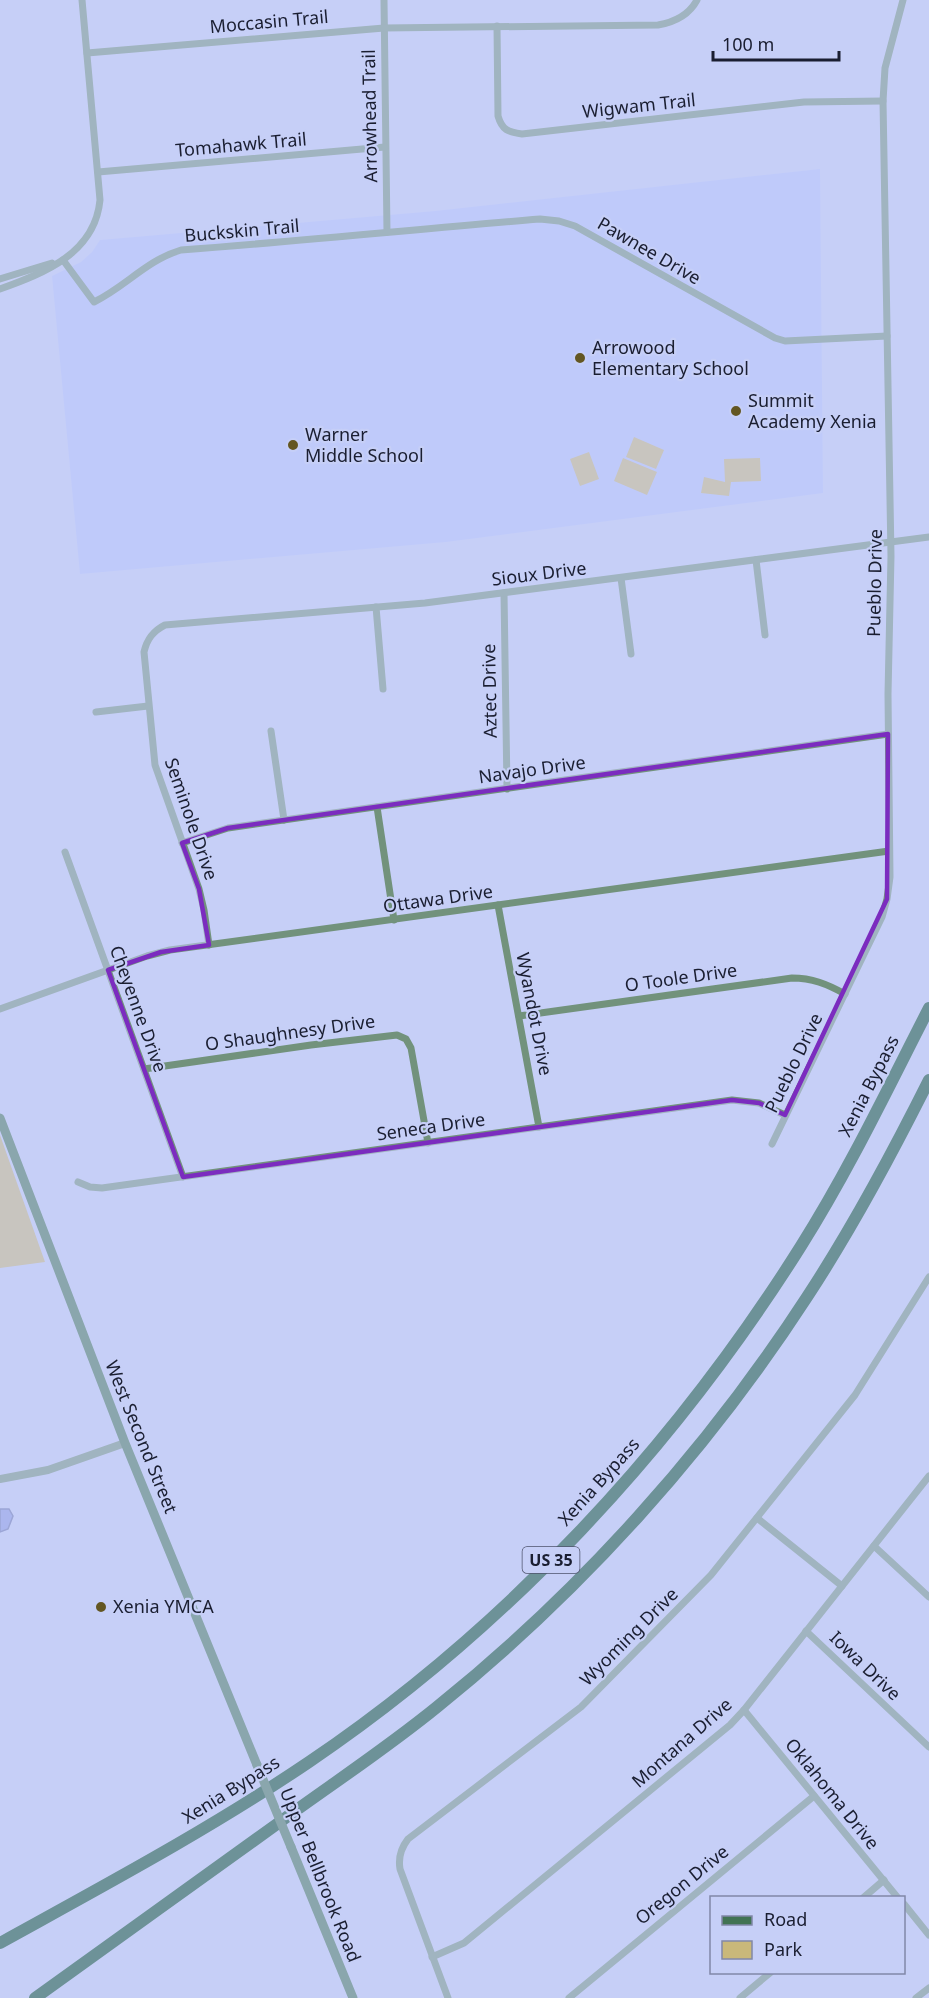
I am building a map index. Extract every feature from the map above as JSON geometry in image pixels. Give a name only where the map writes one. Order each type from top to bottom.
[{"type":"highway","name":"Xenia Bypass","points":[[0,1943],[222,1819],[311,1760],[414,1684],[554,1558],[647,1457],[742,1335],[800,1248],[841,1178],[929,1008]]},
{"type":"highway","name":"US 35","points":[[35,1998],[437,1707],[520,1635],[588,1570],[678,1471],[772,1348],[839,1247],[892,1153],[929,1080]]},
{"type":"main road","name":"West Second Street","points":[[0,1118],[124,1443],[257,1766]]},
{"type":"main road","name":"Upper Bellbrook Road","points":[[257,1766],[353,1998]]},
{"type":"street","points":[[0,289],[26,280],[63,260],[76,250],[95,226],[100,207],[98,172],[82,0]]},
{"type":"street","name":"Arrowhead Trail","points":[[384,0],[387,232]]},
{"type":"street","name":"Moccasin Trail","points":[[87,53],[384,28],[658,25],[683,16],[696,0]]},
{"type":"street","name":"Pueblo Drive","points":[[772,1144],[885,908],[889,886],[888,734],[891,542],[883,101],[885,68],[903,0]]},
{"type":"street","name":"Wigwam Trail","points":[[497,26],[498,116],[500,125],[512,132],[534,132],[804,102],[883,101]]},
{"type":"street","name":"Tomahawk Trail","points":[[98,172],[385,147]]},
{"type":"street","name":"Pawnee Drive","points":[[387,232],[540,219],[559,221],[575,226],[775,338],[785,341],[887,336]]},
{"type":"street","name":"Buckskin Trail","points":[[63,260],[94,302],[112,293],[166,254],[181,250],[320,240],[387,232]]},
{"type":"street","points":[[0,279],[63,260]]},
{"type":"street","name":"Sioux Drive","points":[[153,633],[165,625],[376,607],[504,593],[929,537]]},
{"type":"street","points":[[756,560],[765,635]]},
{"type":"street","points":[[621,578],[631,654]]},
{"type":"street","name":"Aztec Drive","points":[[504,593],[507,789]]},
{"type":"street","points":[[376,607],[384,689]]},
{"type":"street","name":"Seminole Drive","points":[[153,633],[144,652],[155,765],[199,889],[209,945]]},
{"type":"street","points":[[96,712],[148,706]]},
{"type":"street","points":[[271,731],[284,820]]},
{"type":"street","name":"Navajo Drive","points":[[182,843],[228,828],[888,734]]},
{"type":"street","points":[[377,807],[394,920]]},
{"type":"street","name":"Ottawa Drive","points":[[0,1009],[161,952],[889,850]]},
{"type":"street","name":"Cheyenne Drive","points":[[65,852],[183,1176]]},
{"type":"street","name":"Wyandot Drive","points":[[498,906],[540,1127]]},
{"type":"street","name":"O Toole Drive","points":[[519,1016],[792,978],[812,979],[830,985],[845,994]]},
{"type":"street","name":"O Shaughnesy Drive","points":[[144,1069],[397,1035],[406,1040],[411,1048],[428,1143]]},
{"type":"street","name":"Seneca Drive","points":[[78,1182],[90,1187],[102,1188],[732,1100],[759,1103],[786,1115]]},
{"type":"street","name":"Wyoming Drive","points":[[448,1998],[400,1869],[399,1855],[403,1845],[586,1702],[711,1575],[855,1395],[929,1277]]},
{"type":"street","points":[[0,1479],[48,1470],[124,1443]]},
{"type":"street","name":"Montana Drive","points":[[432,1957],[464,1943],[730,1725],[929,1476]]},
{"type":"street","points":[[757,1518],[843,1586]]},
{"type":"street","points":[[874,1546],[929,1597]]},
{"type":"street","name":"Iowa Drive","points":[[806,1631],[929,1747]]},
{"type":"street","name":"Oklahoma Drive","points":[[744,1710],[896,1896]]},
{"type":"street","name":"Oregon Drive","points":[[569,1998],[814,1796]]},
{"type":"street","points":[[865,1896],[884,1880]]},
{"type":"street","points":[[905,1906],[929,1935]]},
{"type":"street","points":[[740,1998],[769,1974]]},
{"type":"street","points":[[916,1998],[929,1988]]},
{"type":"highlighted area","points":[[888,734],[887,899],[785,1115],[759,1103],[732,1100],[183,1177],[108,970],[161,952],[209,945],[199,889],[182,843],[228,828]]},
{"type":"shaded area","points":[[820,169],[823,493],[446,542],[80,574],[52,276],[81,262],[100,240],[435,211]]},
{"type":"shaded area","points":[[0,1509],[9,1509],[13,1516],[8,1529],[0,1532]]},
{"type":"green space","points":[[634,437],[664,450],[656,469],[626,457]]},
{"type":"green space","points":[[589,452],[599,479],[580,486],[570,459]]},
{"type":"green space","points":[[623,458],[657,472],[647,495],[614,481]]},
{"type":"green space","points":[[760,458],[761,481],[731,482],[729,496],[701,493],[704,477],[725,482],[724,459]]},
{"type":"green space","points":[[0,1135],[45,1262],[0,1268]]},
{"type":"place","name":"Arrowood Elementary School","points":[[580,358]]},
{"type":"place","name":"Summit Academy Xenia","points":[[736,411]]},
{"type":"place","name":"Warner Middle School","points":[[293,445]]},
{"type":"place","name":"Xenia YMCA","points":[[101,1607]]}]
